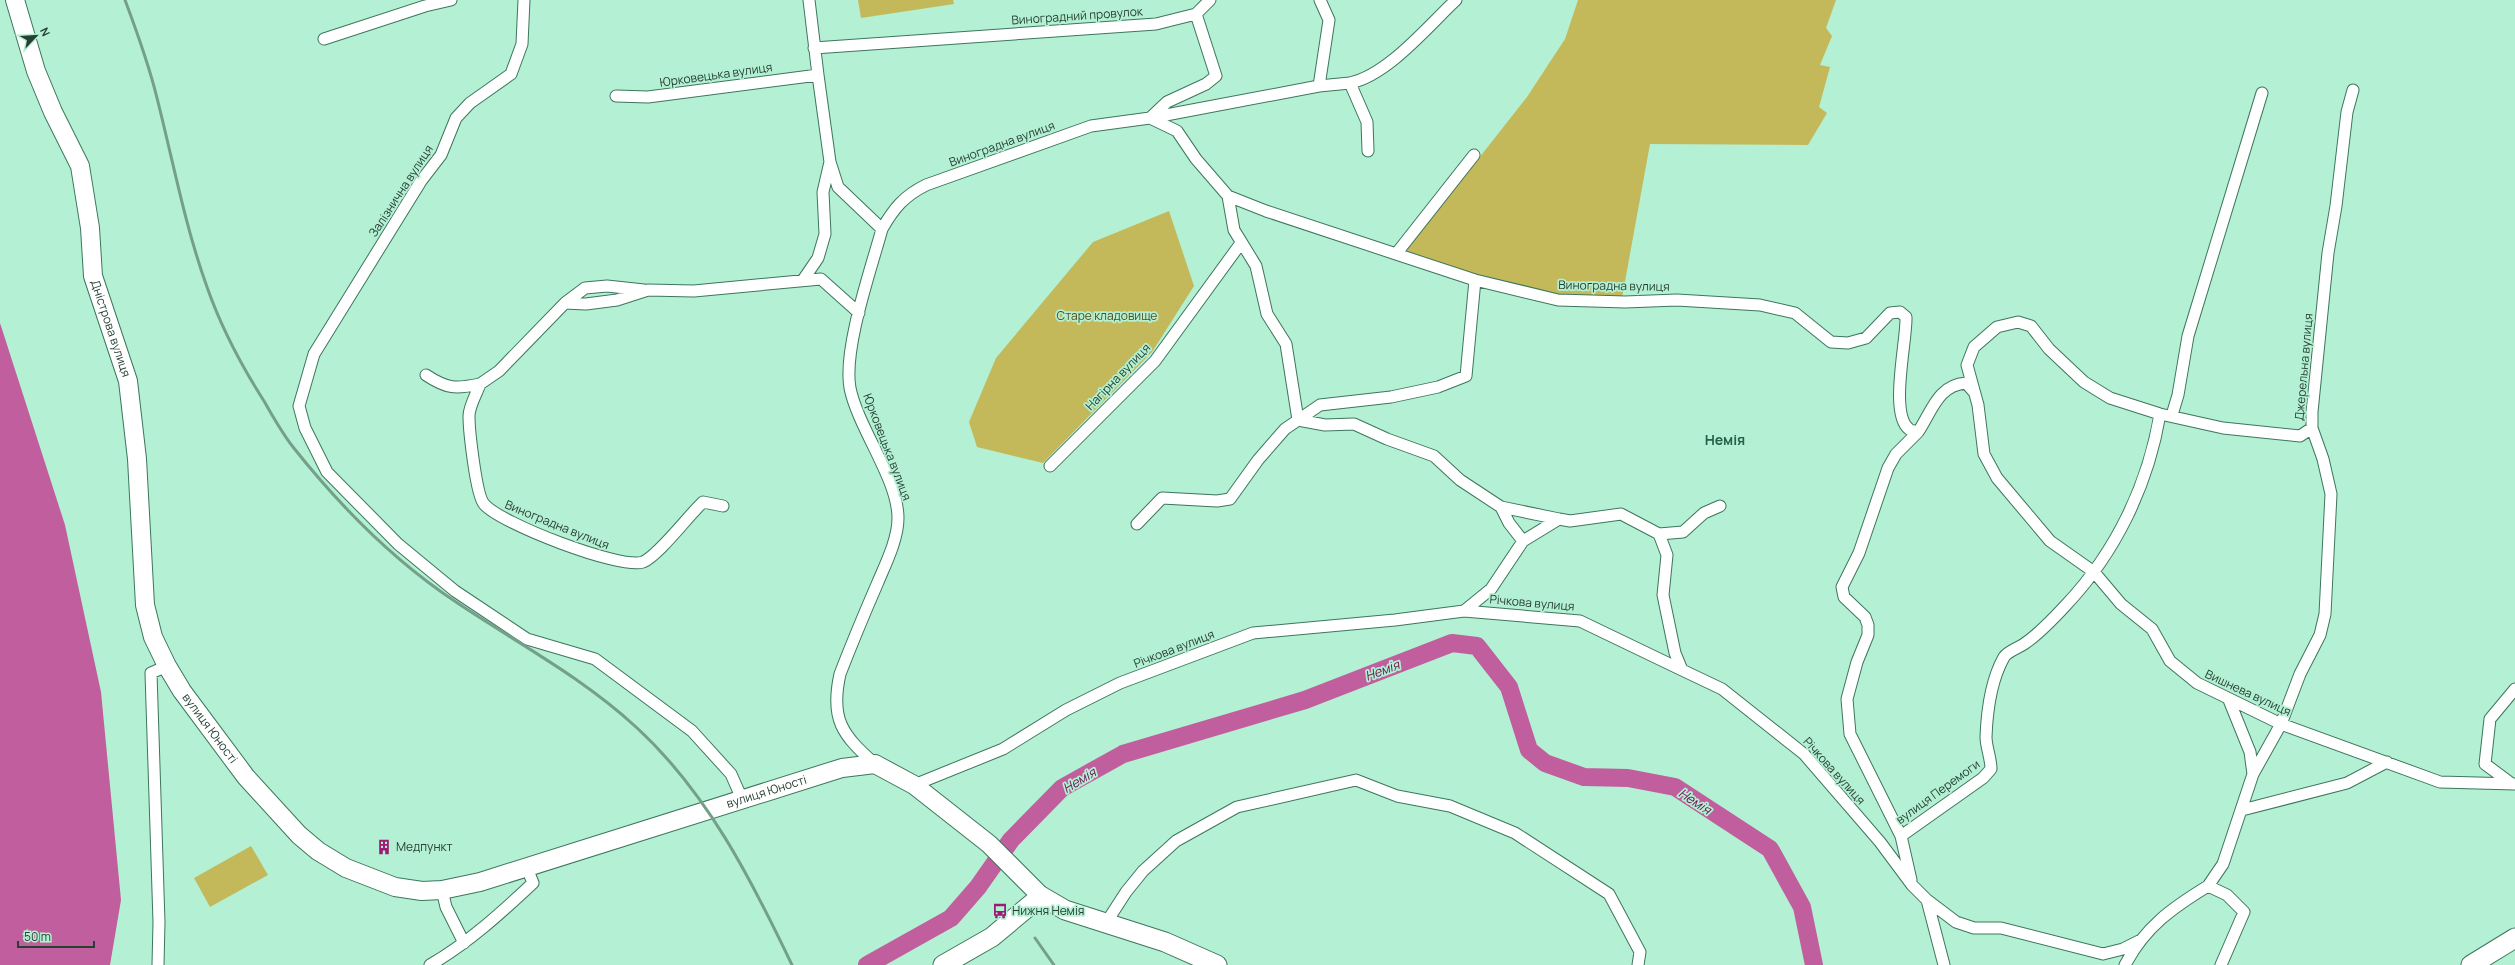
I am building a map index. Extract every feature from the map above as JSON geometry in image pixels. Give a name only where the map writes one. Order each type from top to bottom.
[{"type":"highway","points":[[943,965],[992,937],[1041,896],[1065,910],[1165,942],[1217,965]]},
{"type":"highway","points":[[2471,965],[2515,938]]},
{"type":"main road","name":"Дністрова вулиця","points":[[14,0],[36,71],[53,112],[80,166],[90,228],[93,276],[128,381],[137,459],[144,605],[153,637],[167,666]]},
{"type":"main road","name":"вулиця Юності","points":[[167,666],[182,691],[246,777],[299,835],[318,851],[346,868],[370,879],[408,889],[442,890],[480,882],[842,768],[875,764]]},
{"type":"main road","points":[[875,764],[914,785],[989,844],[1041,896]]},
{"type":"street","points":[[324,40],[425,6],[450,0]]},
{"type":"street","name":"Залізнична вулиця","points":[[524,0],[522,44],[511,74],[470,103],[456,118],[441,155],[421,181],[314,354],[299,406],[305,428],[328,472],[398,544],[455,591],[527,639],[595,659],[692,731],[731,774],[742,799]]},
{"type":"street","points":[[809,0],[814,48],[830,162],[838,187],[882,229]]},
{"type":"street","points":[[1150,118],[1167,102],[1206,84],[1216,76],[1196,14],[1210,0]]},
{"type":"street","points":[[1319,86],[1329,20],[1320,0]]},
{"type":"street","name":"Виноградна вулиця","points":[[882,229],[894,207],[908,194],[926,185],[1091,126],[1150,118],[1319,86],[1359,81],[1394,58],[1456,0]]},
{"type":"street","name":"Виноградний провулок","points":[[814,48],[1156,24],[1196,14]]},
{"type":"street","name":"Юрковецька вулиця","points":[[616,96],[648,97],[818,75]]},
{"type":"street","points":[[1350,83],[1367,122],[1368,150]]},
{"type":"street","name":"Джерельна вулиця","points":[[2125,965],[2138,941],[2144,934],[2182,902],[2208,886],[2223,864],[2253,774],[2281,724],[2300,674],[2320,635],[2325,614],[2331,494],[2323,459],[2312,428],[2328,253],[2336,206],[2347,112],[2353,90]]},
{"type":"street","points":[[2172,415],[2178,395],[2188,336],[2262,93]]},
{"type":"street","name":"Виноградна вулиця","points":[[1150,118],[1177,131],[1196,159],[1228,196],[1266,211],[1475,280],[1558,300],[1625,302],[1677,300],[1760,305],[1795,312],[1831,342],[1848,342],[1866,338],[1890,313],[1900,312],[1906,317],[1899,392],[1901,409],[1904,422],[1909,429],[1918,432]]},
{"type":"street","points":[[1396,254],[1474,155]]},
{"type":"street","points":[[803,280],[818,258],[825,234],[823,192],[830,162]]},
{"type":"street","points":[[1228,196],[1234,230],[1256,266],[1267,314],[1286,344],[1298,420]]},
{"type":"street","name":"Юрковецька вулиця","points":[[875,764],[855,746],[837,717],[835,694],[840,674],[890,552],[898,520],[898,507],[850,389],[849,367],[859,313],[882,229]]},
{"type":"street","name":"Нагірна вулиця","points":[[1050,466],[1155,360],[1241,243]]},
{"type":"street","points":[[426,375],[443,386],[460,388],[480,384],[499,371],[565,303],[585,288],[607,286],[648,290],[694,291],[821,279],[859,313]]},
{"type":"street","points":[[1137,524],[1162,498],[1217,501],[1230,499],[1258,460],[1285,429],[1320,405],[1391,397],[1438,387],[1466,376],[1475,280]]},
{"type":"street","points":[[565,303],[586,304],[617,300],[648,290]]},
{"type":"street","name":"Вишнева вулиця","points":[[2160,414],[2110,398],[2084,382],[2049,349],[2031,326],[2018,322],[1997,327],[1974,347],[1967,365],[1978,405],[1984,454],[1997,478],[2050,541],[2094,572],[2121,604],[2152,629],[2170,661],[2196,683],[2281,724],[2440,782],[2514,784]]},
{"type":"street","name":"вулиця Перемоги","points":[[1912,885],[1901,836],[1850,734],[1847,716],[1847,699],[1857,662],[1868,634],[1868,625],[1864,617],[1844,597],[1842,587],[1859,553],[1888,468],[1896,454],[1918,432],[1940,395],[1953,384],[1966,383],[1973,391]]},
{"type":"street","name":"Виноградна вулиця","points":[[480,384],[469,414],[476,483],[483,504],[498,517],[567,545],[611,560],[632,563],[643,562],[654,554],[703,502],[723,506]]},
{"type":"street","points":[[2094,572],[2132,510],[2154,451],[2160,414],[2172,415],[2223,428],[2300,436],[2312,428]]},
{"type":"street","points":[[1298,420],[1325,425],[1354,424],[1387,439],[1434,456],[1460,480],[1501,507],[1559,519],[1570,521],[1621,514],[1659,534],[1683,532],[1704,513],[1720,506]]},
{"type":"street","points":[[1501,507],[1509,523],[1524,541],[1559,519]]},
{"type":"street","points":[[1659,534],[1667,556],[1663,595],[1675,653],[1682,670]]},
{"type":"street","name":"Річкова вулиця","points":[[1464,610],[1491,589],[1524,541]]},
{"type":"street","name":"вулиця Перемоги","points":[[1901,836],[1983,778],[1991,769],[1991,758],[1986,738],[1992,686],[2005,656],[2030,639],[2067,604],[2094,572]]},
{"type":"street","name":"Річкова вулиця","points":[[914,785],[1003,749],[1066,710],[1120,683],[1253,633],[1395,620],[1464,610],[1580,621],[1722,689],[1804,754],[1880,842],[1912,885],[1927,900],[1956,922],[1974,928],[2001,928]]},
{"type":"street","points":[[158,965],[159,922],[150,674],[167,666]]},
{"type":"street","points":[[2514,784],[2485,764],[2485,752],[2490,719],[2515,689]]},
{"type":"street","name":"Джерельна вулиця","points":[[2229,700],[2250,752],[2253,774]]},
{"type":"street","points":[[2242,810],[2347,783],[2387,762]]},
{"type":"street","points":[[1106,922],[1143,871],[1176,841],[1237,807],[1356,780],[1397,796],[1450,806],[1515,833],[1603,890],[1609,894],[1640,952],[1638,965]]},
{"type":"street","points":[[430,965],[464,943],[510,905],[533,883],[527,868]]},
{"type":"street","points":[[2208,886],[2227,895],[2244,912],[2222,965]]},
{"type":"street","points":[[442,890],[446,907],[464,943]]},
{"type":"street","points":[[1927,900],[1944,965]]},
{"type":"street","name":"Джерельна вулиця","points":[[2001,928],[2102,954],[2123,949],[2138,941]]},
{"type":"green space","points":[[858,0],[953,0],[954,4],[861,18]]},
{"type":"green space","points":[[1578,0],[1836,0],[1826,28],[1832,36],[1820,65],[1830,67],[1819,107],[1827,113],[1808,145],[1650,144],[1622,298],[1561,295],[1483,278],[1405,252],[1527,97],[1565,39]]},
{"type":"green space","name":"Старе кладовище","points":[[1169,211],[1194,286],[1152,352],[1043,463],[977,447],[969,422],[996,358],[1093,242]]},
{"type":"green space","points":[[251,846],[268,875],[210,907],[194,878]]},
{"type":"shaded area","points":[[0,323],[65,525],[101,692],[121,900],[110,965],[0,965]]},
{"type":"waterway","name":"Немія","points":[[867,965],[951,918],[978,887],[1011,840],[1062,788],[1123,754],[1305,700],[1452,643],[1477,646],[1509,687],[1529,750],[1545,763],[1584,777],[1628,778],[1675,787],[1770,849],[1802,907],[1814,965]]},
{"type":"railway","points":[[125,0],[150,73],[192,241],[207,287],[232,346],[247,374],[285,436],[311,469],[348,511],[411,569],[456,602],[549,661],[594,692],[636,727],[661,752],[706,808],[725,838],[760,901],[792,965]]},
{"type":"railway","points":[[1035,938],[1054,965]]},
{"type":"place","name":"Медпункт","points":[[384,847]]},
{"type":"place","name":"Нижня Немія","points":[[1000,911]]},
{"type":"district","name":"Немія","points":[[1725,440]]}]
